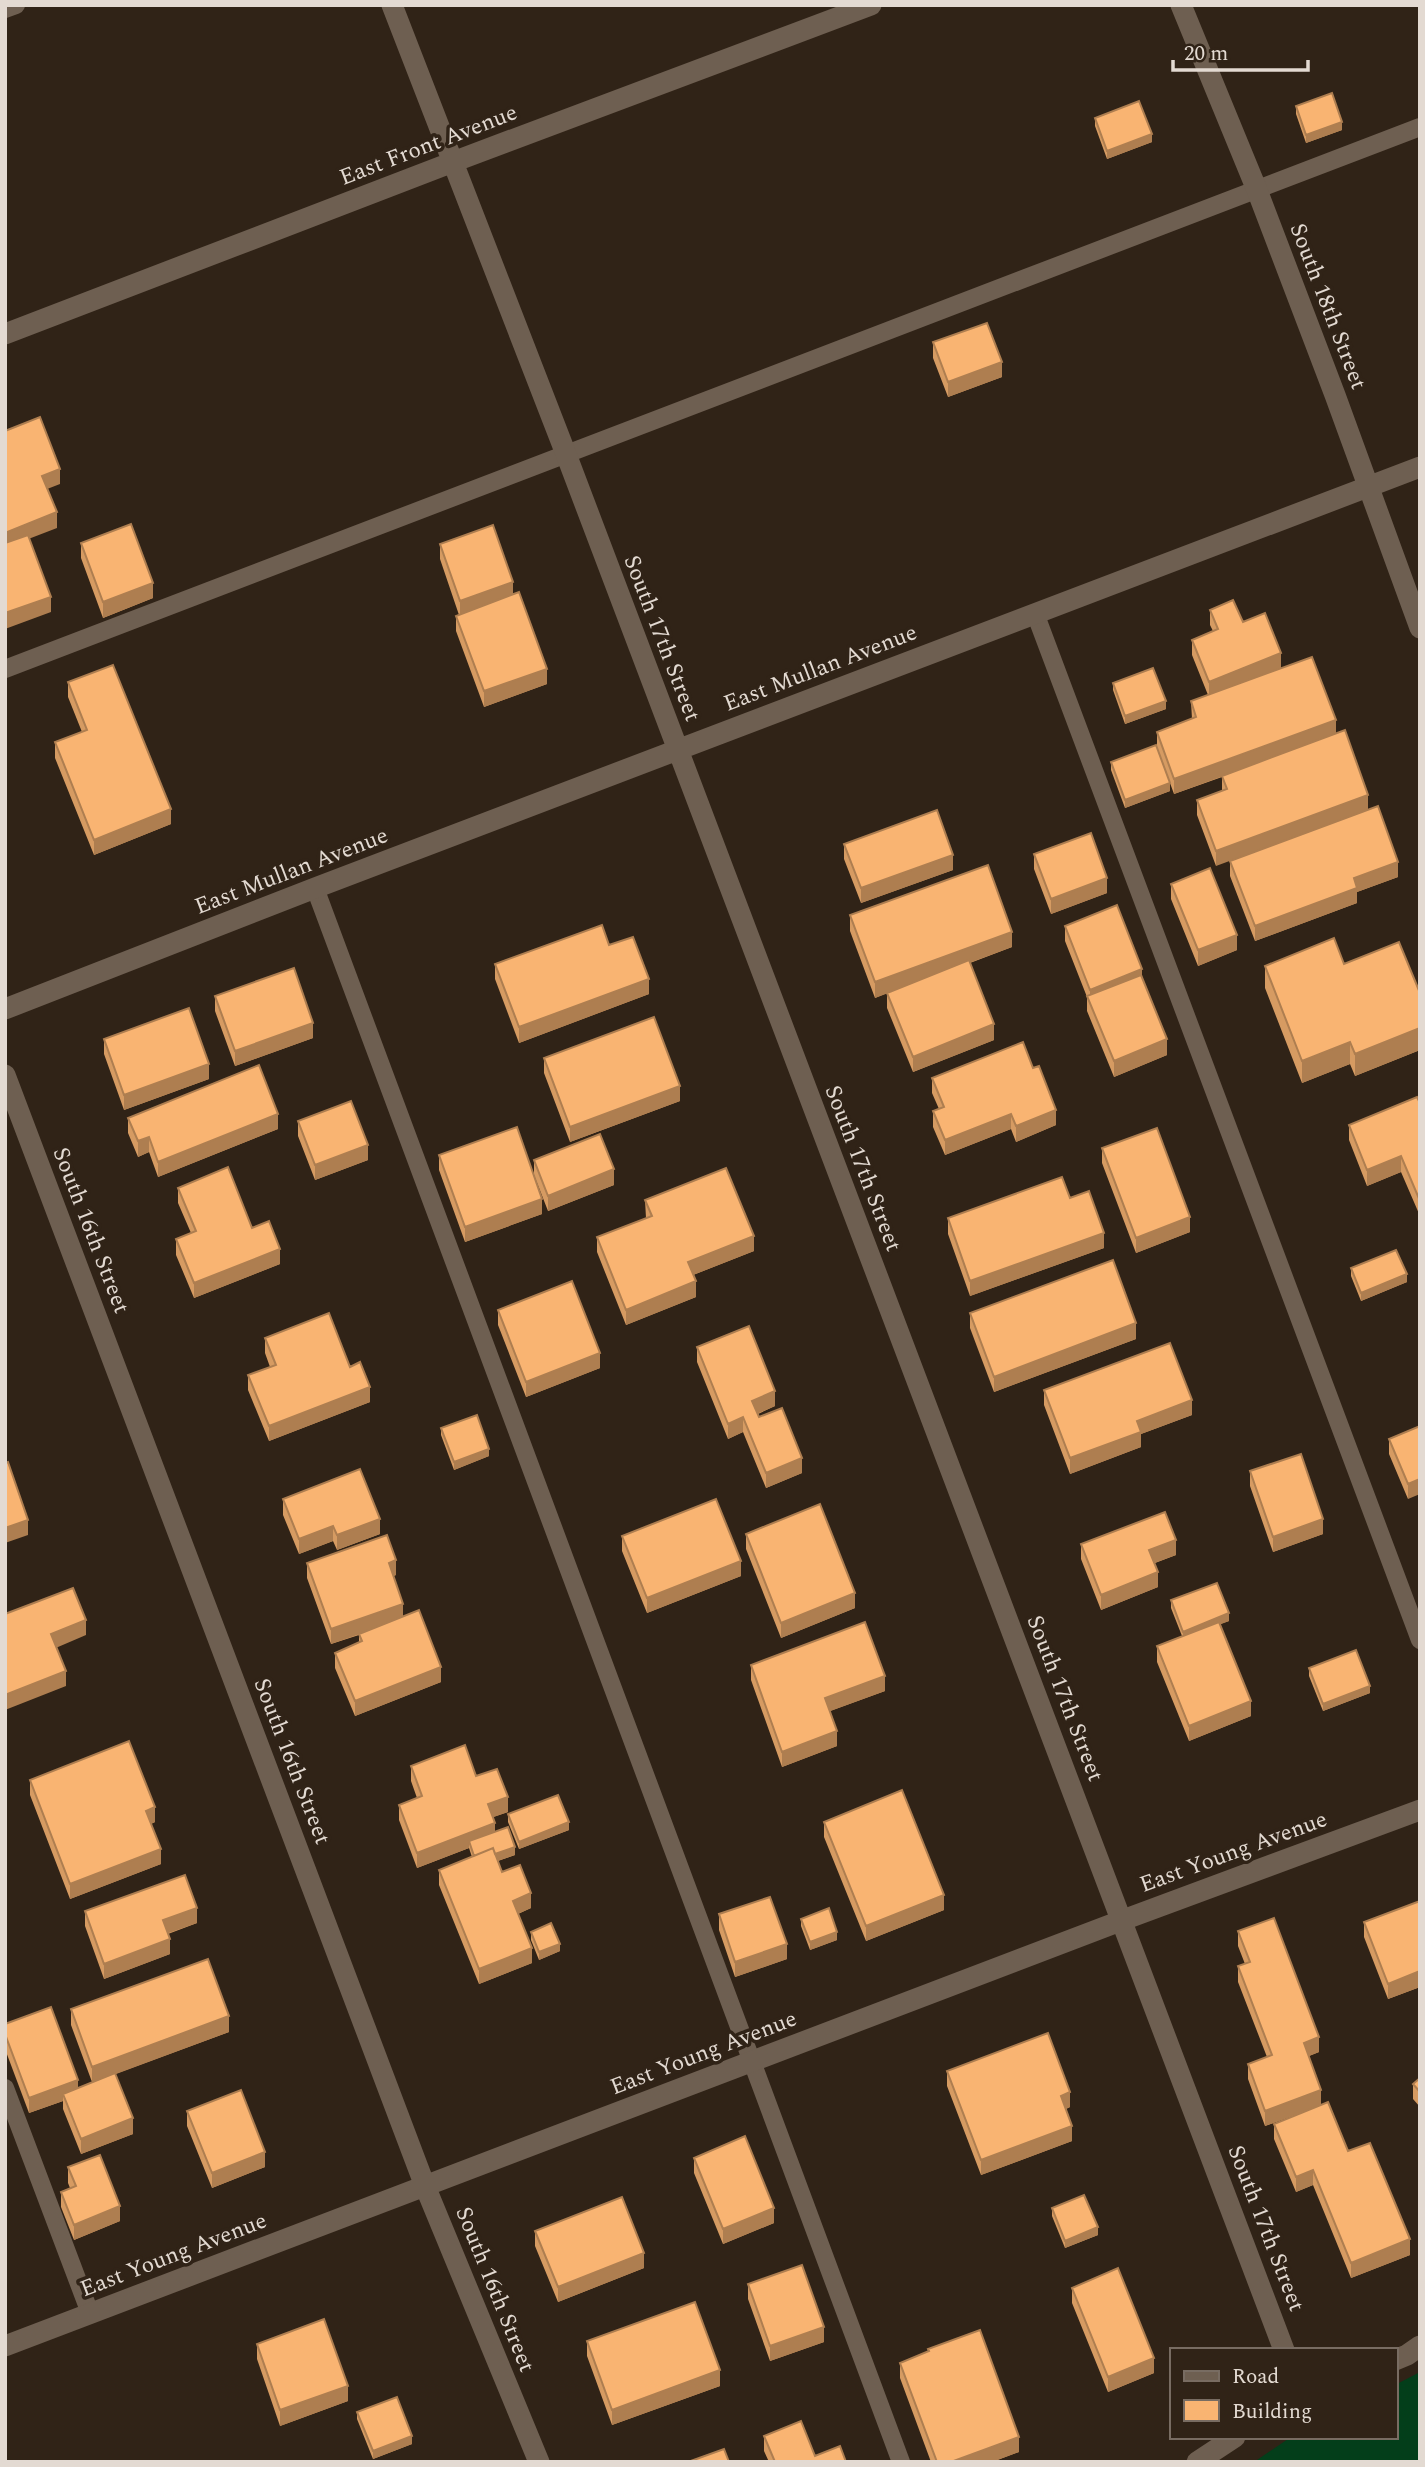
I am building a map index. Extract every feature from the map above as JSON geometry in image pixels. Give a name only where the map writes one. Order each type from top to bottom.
[{"type":"street","name":"South 17th Street","points":[[392,5],[566,454],[1283,2348]]},
{"type":"street","name":"East Front Avenue","points":[[5,334],[872,5]]},
{"type":"street","name":"South 18th Street","points":[[1181,5],[1257,190],[1420,628]]},
{"type":"street","name":"East Mullan Avenue","points":[[5,1009],[315,888],[1420,467]]},
{"type":"street","name":"South 16th Street","points":[[5,1075],[425,2186],[539,2462]]},
{"type":"street","name":"East Young Avenue","points":[[5,2346],[1123,1920],[1420,1810]]},
{"type":"street","points":[[1397,2359],[1407,2356],[1420,2346]]},
{"type":"street","points":[[1197,2462],[1232,2439]]},
{"type":"lane","points":[[5,9],[16,5]]},
{"type":"lane","points":[[5,669],[1420,127]]},
{"type":"lane","points":[[1035,613],[1420,1640]]},
{"type":"lane","points":[[315,888],[901,2462]]},
{"type":"lane","points":[[5,2088],[90,2314]]},
{"type":"green space","points":[[1420,2372],[1420,2462],[1254,2462],[1288,2439],[1397,2439],[1397,2384]]},
{"type":"building","points":[[1332,93],[1342,122],[1306,135],[1296,106]]},
{"type":"building","points":[[1139,101],[1152,134],[1107,151],[1095,118]]},
{"type":"building","points":[[987,323],[1002,362],[948,382],[933,342]]},
{"type":"building","points":[[40,417],[60,469],[42,476],[57,512],[5,533],[5,431]]},
{"type":"building","points":[[131,524],[153,583],[103,602],[81,543]]},
{"type":"building","points":[[493,525],[513,582],[460,601],[440,544]]},
{"type":"building","points":[[28,535],[51,597],[5,613],[5,543]]},
{"type":"building","points":[[519,592],[547,669],[484,691],[456,616]]},
{"type":"building","points":[[1233,600],[1243,622],[1265,613],[1281,653],[1209,682],[1192,640],[1218,629],[1210,610]]},
{"type":"building","points":[[1312,657],[1336,720],[1174,779],[1157,732],[1196,717],[1191,701]]},
{"type":"building","points":[[113,665],[171,809],[94,840],[55,742],[87,730],[68,682]]},
{"type":"building","points":[[1153,668],[1166,701],[1125,716],[1113,683]]},
{"type":"building","points":[[1345,730],[1368,795],[1216,851],[1197,800],[1227,789],[1222,776]]},
{"type":"building","points":[[1156,745],[1170,783],[1125,800],[1111,762]]},
{"type":"building","points":[[1378,806],[1398,862],[1354,878],[1357,888],[1255,926],[1230,861]]},
{"type":"building","points":[[937,810],[953,855],[861,888],[844,844]]},
{"type":"building","points":[[1091,833],[1107,878],[1051,899],[1034,854]]},
{"type":"building","points":[[988,865],[1012,932],[875,982],[850,915]]},
{"type":"building","points":[[1210,868],[1237,935],[1198,950],[1171,884]]},
{"type":"building","points":[[1117,905],[1142,969],[1090,990],[1065,926]]},
{"type":"building","points":[[602,925],[609,945],[633,937],[649,979],[519,1027],[495,964]]},
{"type":"building","points":[[1334,938],[1344,964],[1399,942],[1420,993],[1420,1028],[1355,1054],[1350,1042],[1302,1061],[1265,966]]},
{"type":"building","points":[[969,960],[994,1024],[913,1057],[887,993]]},
{"type":"building","points":[[294,968],[313,1023],[235,1051],[215,996]]},
{"type":"building","points":[[1141,975],[1167,1039],[1114,1061],[1087,996]]},
{"type":"building","points":[[189,1008],[209,1064],[124,1095],[104,1039]]},
{"type":"building","points":[[654,1017],[680,1086],[570,1127],[544,1058]]},
{"type":"building","points":[[1023,1042],[1033,1068],[1039,1066],[1056,1110],[1016,1126],[1011,1114],[945,1140],[933,1111],[944,1107],[932,1078]]},
{"type":"building","points":[[259,1065],[278,1114],[158,1162],[149,1137],[138,1141],[128,1118]]},
{"type":"building","points":[[1417,1097],[1420,1103],[1420,1201],[1401,1156],[1367,1170],[1349,1125]]},
{"type":"building","points":[[351,1101],[368,1145],[315,1165],[298,1121]]},
{"type":"building","points":[[517,1127],[542,1199],[465,1227],[439,1155]]},
{"type":"building","points":[[1157,1128],[1190,1217],[1136,1238],[1102,1148]]},
{"type":"building","points":[[600,1134],[614,1169],[548,1196],[534,1160]]},
{"type":"building","points":[[228,1167],[252,1228],[269,1221],[280,1249],[194,1283],[176,1239],[196,1231],[178,1188]]},
{"type":"building","points":[[726,1168],[754,1236],[688,1262],[696,1281],[626,1310],[597,1237],[652,1216],[645,1200]]},
{"type":"building","points":[[1062,1177],[1070,1198],[1089,1191],[1104,1233],[970,1281],[948,1218]]},
{"type":"building","points":[[1396,1250],[1407,1274],[1361,1293],[1351,1268]]},
{"type":"building","points":[[1113,1260],[1136,1323],[994,1377],[970,1313]]},
{"type":"building","points":[[572,1281],[600,1353],[526,1382],[498,1310]]},
{"type":"building","points":[[329,1313],[350,1367],[360,1362],[370,1387],[269,1426],[248,1375],[276,1365],[265,1338]]},
{"type":"building","points":[[749,1326],[775,1391],[752,1401],[759,1417],[782,1408],[802,1458],[766,1473],[743,1417],[728,1424],[697,1347]]},
{"type":"building","points":[[1170,1343],[1192,1400],[1137,1421],[1141,1432],[1070,1458],[1044,1390]]},
{"type":"building","points":[[477,1415],[489,1449],[454,1462],[441,1428]]},
{"type":"building","points":[[1420,1426],[1420,1479],[1408,1484],[1389,1439]]},
{"type":"building","points":[[1301,1454],[1323,1519],[1273,1537],[1250,1471]]},
{"type":"building","points":[[8,1462],[28,1520],[5,1528],[5,1463]]},
{"type":"building","points":[[360,1469],[380,1519],[337,1535],[333,1526],[299,1539],[283,1499]]},
{"type":"building","points":[[716,1499],[741,1561],[647,1598],[622,1536]]},
{"type":"building","points":[[820,1504],[855,1593],[781,1623],[746,1534]]},
{"type":"building","points":[[1165,1512],[1176,1540],[1149,1550],[1158,1572],[1101,1595],[1081,1544]]},
{"type":"building","points":[[387,1535],[396,1560],[389,1563],[403,1604],[331,1629],[307,1563]]},
{"type":"building","points":[[1217,1583],[1229,1613],[1183,1632],[1171,1600]]},
{"type":"building","points":[[73,1588],[86,1620],[51,1634],[66,1671],[5,1695],[5,1614]]},
{"type":"building","points":[[419,1610],[441,1667],[355,1701],[335,1653],[362,1641],[359,1634]]},
{"type":"building","points":[[865,1622],[885,1676],[825,1698],[837,1731],[782,1752],[751,1665]]},
{"type":"building","points":[[1219,1622],[1251,1701],[1189,1726],[1157,1646]]},
{"type":"building","points":[[1356,1650],[1370,1686],[1323,1704],[1309,1668]]},
{"type":"building","points":[[129,1741],[155,1807],[146,1811],[161,1849],[70,1884],[30,1780]]},
{"type":"building","points":[[465,1745],[476,1776],[497,1769],[508,1797],[488,1804],[495,1823],[417,1853],[399,1805],[422,1796],[411,1766]]},
{"type":"building","points":[[902,1790],[944,1895],[866,1926],[824,1822]]},
{"type":"building","points":[[558,1795],[569,1822],[519,1842],[508,1814]]},
{"type":"building","points":[[508,1827],[515,1847],[495,1854],[493,1848],[474,1856],[469,1841]]},
{"type":"building","points":[[493,1848],[502,1872],[520,1865],[531,1893],[513,1901],[532,1948],[479,1969],[439,1870]]},
{"type":"building","points":[[185,1875],[197,1908],[163,1920],[170,1939],[104,1964],[85,1911]]},
{"type":"building","points":[[770,1897],[787,1944],[735,1962],[719,1914]]},
{"type":"building","points":[[1420,1901],[1420,1971],[1388,1984],[1364,1922]]},
{"type":"building","points":[[829,1908],[837,1932],[810,1942],[801,1919]]},
{"type":"building","points":[[1274,1918],[1319,2037],[1304,2043],[1321,2090],[1265,2111],[1248,2064],[1272,2055],[1238,1966],[1250,1962],[1238,1931]]},
{"type":"building","points":[[551,1923],[560,1944],[539,1952],[531,1932]]},
{"type":"building","points":[[208,1959],[229,2016],[92,2067],[71,2009]]},
{"type":"building","points":[[51,2007],[78,2080],[29,2098],[5,2034],[5,2024]]},
{"type":"building","points":[[1048,2033],[1070,2092],[1061,2096],[1072,2126],[981,2160],[947,2071]]},
{"type":"building","points":[[115,2073],[133,2118],[81,2139],[63,2094]]},
{"type":"building","points":[[1420,2078],[1420,2092],[1413,2084]]},
{"type":"building","points":[[241,2090],[265,2152],[212,2173],[187,2111]]},
{"type":"building","points":[[1328,2102],[1348,2151],[1370,2143],[1410,2239],[1351,2263],[1313,2170],[1296,2177],[1274,2124]]},
{"type":"building","points":[[745,2136],[774,2208],[723,2229],[694,2158]]},
{"type":"building","points":[[100,2155],[120,2206],[74,2225],[61,2192],[76,2186],[68,2167]]},
{"type":"building","points":[[1084,2195],[1098,2227],[1065,2241],[1052,2208]]},
{"type":"building","points":[[622,2197],[644,2253],[558,2287],[535,2231]]},
{"type":"building","points":[[802,2265],[824,2327],[770,2346],[748,2284]]},
{"type":"building","points":[[1118,2268],[1154,2358],[1108,2377],[1072,2288]]},
{"type":"building","points":[[695,2302],[720,2370],[612,2410],[587,2341]]},
{"type":"building","points":[[324,2319],[348,2386],[280,2410],[257,2344]]},
{"type":"building","points":[[980,2330],[1019,2437],[951,2462],[937,2462],[900,2363],[929,2351],[928,2349]]},
{"type":"building","points":[[397,2397],[412,2436],[373,2451],[357,2412]]},
{"type":"building","points":[[801,2421],[815,2456],[840,2446],[846,2462],[775,2462],[764,2436]]},
{"type":"building","points":[[724,2449],[729,2462],[688,2462]]}]
